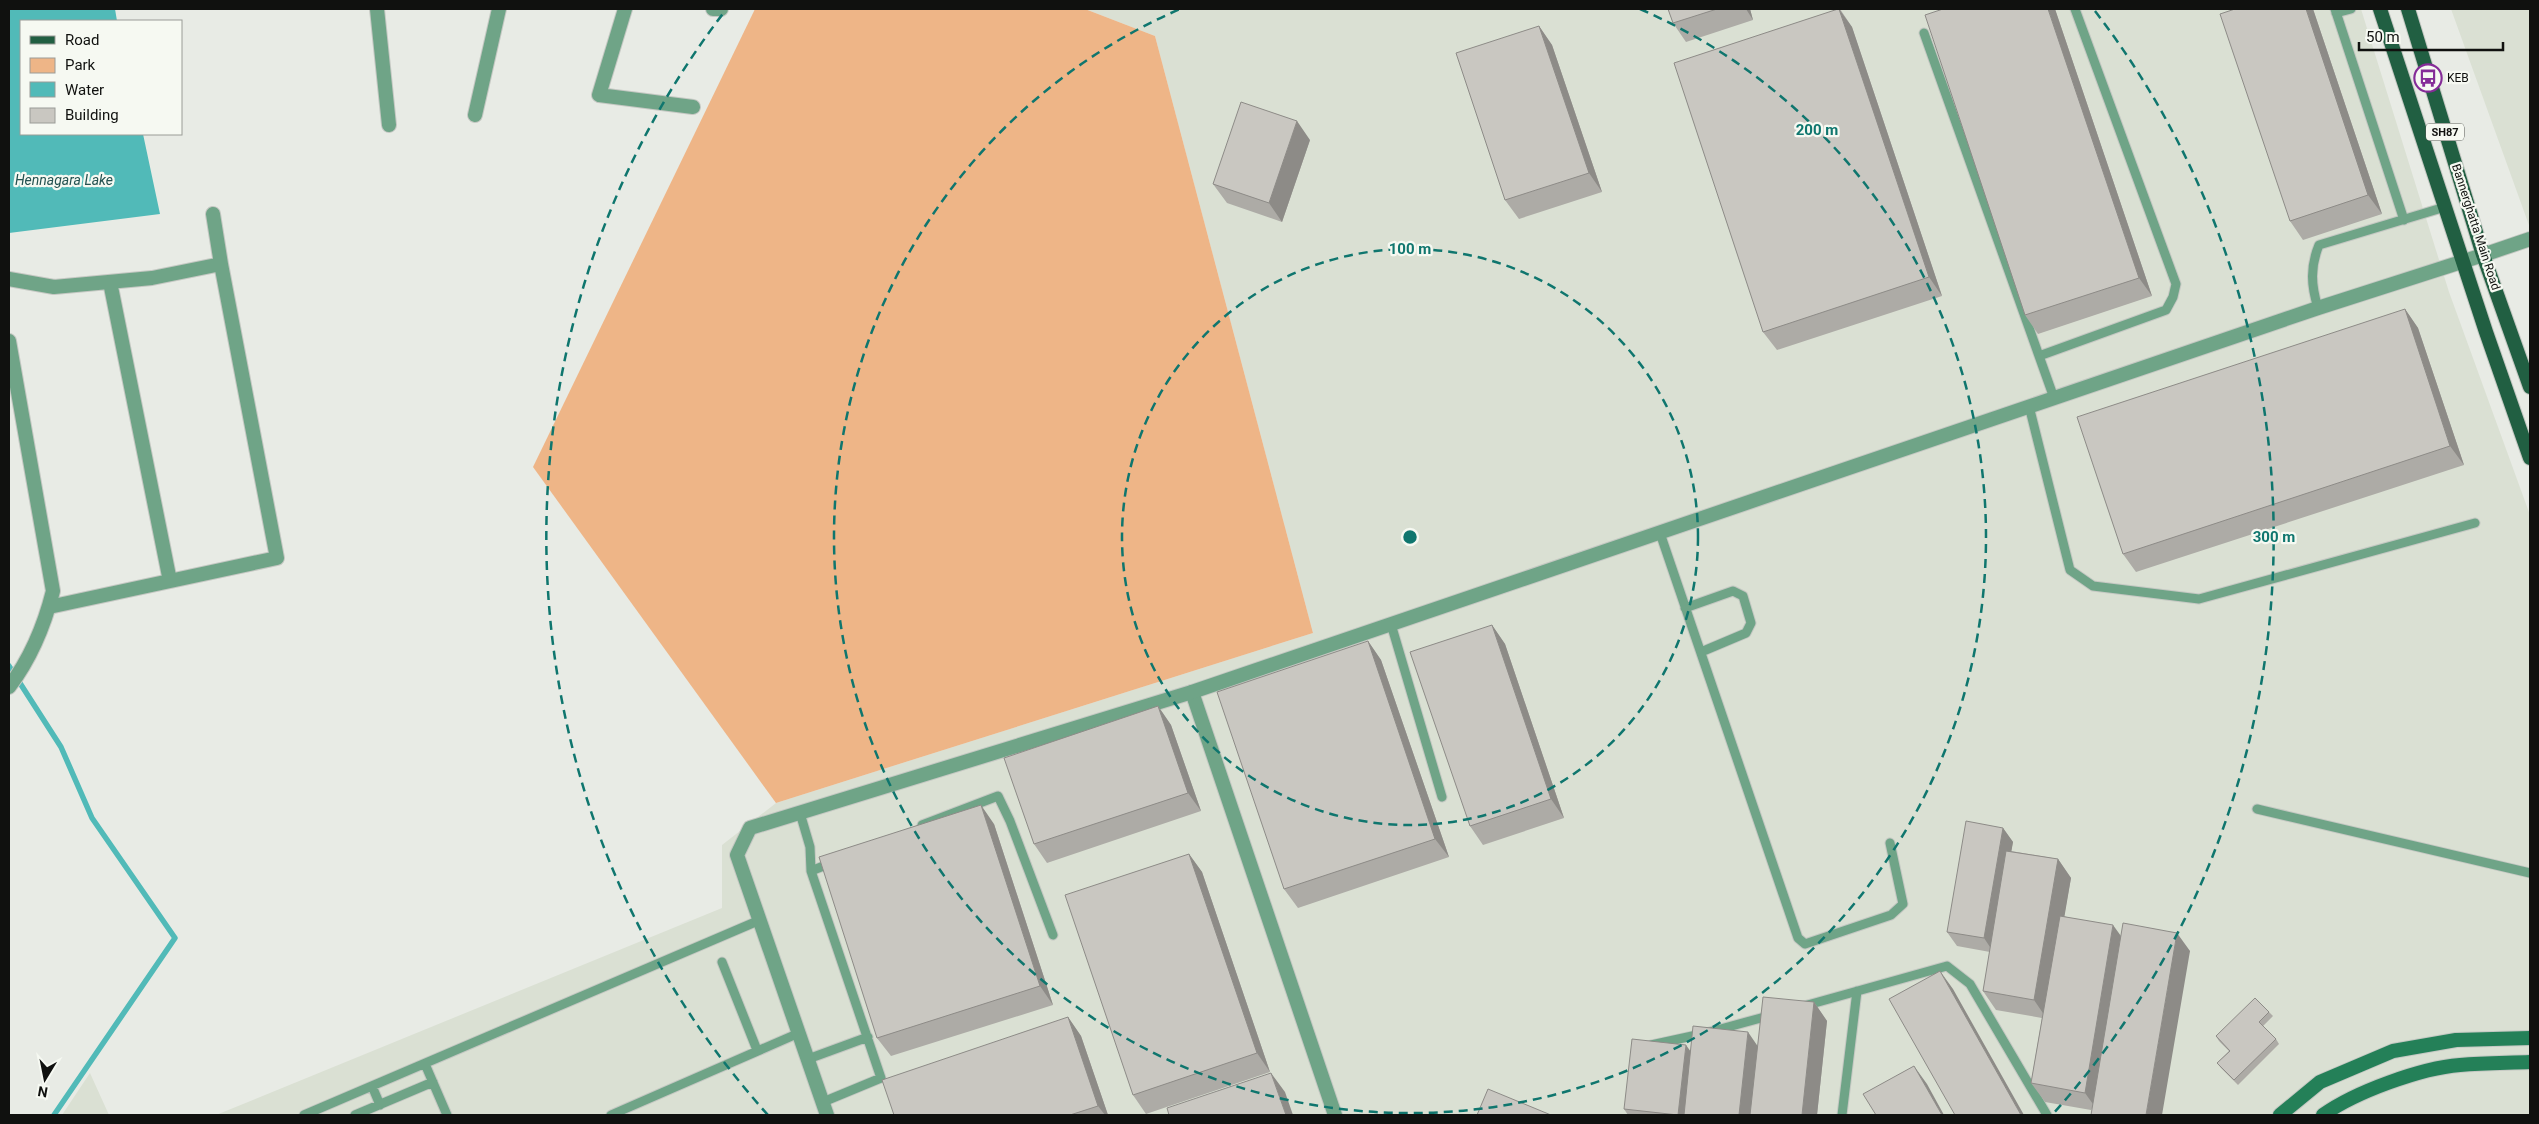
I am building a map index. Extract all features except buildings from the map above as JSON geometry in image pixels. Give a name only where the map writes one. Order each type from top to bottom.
[{"type":"main road","points":[[2380,9],[2530,458]]},
{"type":"main road","name":"Bannerghatta Main Road","points":[[2408,9],[2483,255],[2530,387]]},
{"type":"main road","points":[[2280,1115],[2320,1082],[2392,1051],[2456,1040],[2530,1038]]},
{"type":"main road","points":[[2323,1115],[2339,1104],[2405,1077],[2459,1065],[2530,1062]]},
{"type":"street","points":[[377,9],[389,125]]},
{"type":"street","points":[[475,115],[499,9]]},
{"type":"street","points":[[625,9],[599,95],[693,108]]},
{"type":"street","points":[[713,9],[721,9]]},
{"type":"street","points":[[49,607],[277,558],[213,214]]},
{"type":"street","points":[[825,1109],[737,854],[750,828],[1192,692],[2318,308],[2530,239]]},
{"type":"street","points":[[9,279],[54,287],[152,278],[221,264]]},
{"type":"street","points":[[110,282],[170,581]]},
{"type":"street","points":[[9,340],[53,591],[32,652],[9,687]]},
{"type":"street","points":[[1192,692],[1335,1115]]},
{"type":"lane","points":[[2039,356],[2166,310],[2173,297],[2176,284],[2075,9]]},
{"type":"lane","points":[[2352,9],[2336,11],[2404,220]]},
{"type":"lane","points":[[1924,33],[2054,398]]},
{"type":"lane","points":[[2318,308],[2312,285],[2313,261],[2319,245],[2445,207]]},
{"type":"lane","points":[[2029,406],[2070,570],[2093,586],[2199,599],[2475,523]]},
{"type":"lane","points":[[1660,533],[1798,938],[1805,944],[1890,914],[1903,904],[1890,843]]},
{"type":"lane","points":[[1685,608],[1733,592],[1743,596],[1751,624],[1746,633],[1700,652]]},
{"type":"lane","points":[[1391,624],[1410,667],[1442,797]]},
{"type":"lane","points":[[910,830],[998,796],[1010,821],[1053,935]]},
{"type":"lane","points":[[2257,809],[2530,873]]},
{"type":"lane","points":[[800,813],[810,847],[811,871],[881,1078],[825,1109]]},
{"type":"lane","points":[[811,871],[838,860]]},
{"type":"lane","points":[[304,1115],[760,920]]},
{"type":"lane","points":[[722,962],[757,1050]]},
{"type":"lane","points":[[1644,1046],[1706,1033],[1948,966],[1970,984],[2047,1115]]},
{"type":"lane","points":[[1842,1115],[1857,991]]},
{"type":"lane","points":[[611,1115],[757,1050],[799,1034]]},
{"type":"lane","points":[[808,1058],[868,1036]]},
{"type":"lane","points":[[425,1064],[447,1115]]},
{"type":"lane","points":[[355,1115],[433,1082]]},
{"type":"lane","points":[[372,1086],[380,1105]]},
{"type":"shaded area","points":[[1085,9],[2361,9],[2449,292],[2530,515],[2530,1115],[216,1115],[722,908],[722,845],[776,803],[1313,633],[1155,36]]},
{"type":"shaded area","points":[[2451,9],[2530,9],[2530,228]]},
{"type":"shaded area","points":[[90,1073],[109,1115],[62,1115]]},
{"type":"green space","points":[[755,9],[1085,9],[1155,36],[1313,633],[776,803],[533,467]]},
{"type":"water","name":"Hennagara Lake","points":[[9,9],[115,9],[117,20],[20,20],[20,135],[143,135],[160,214],[9,233]]},
{"type":"waterway","points":[[9,666],[61,747],[92,818],[175,938],[54,1115]]},
{"type":"place","name":"KEB","points":[[2428,78]]}]
